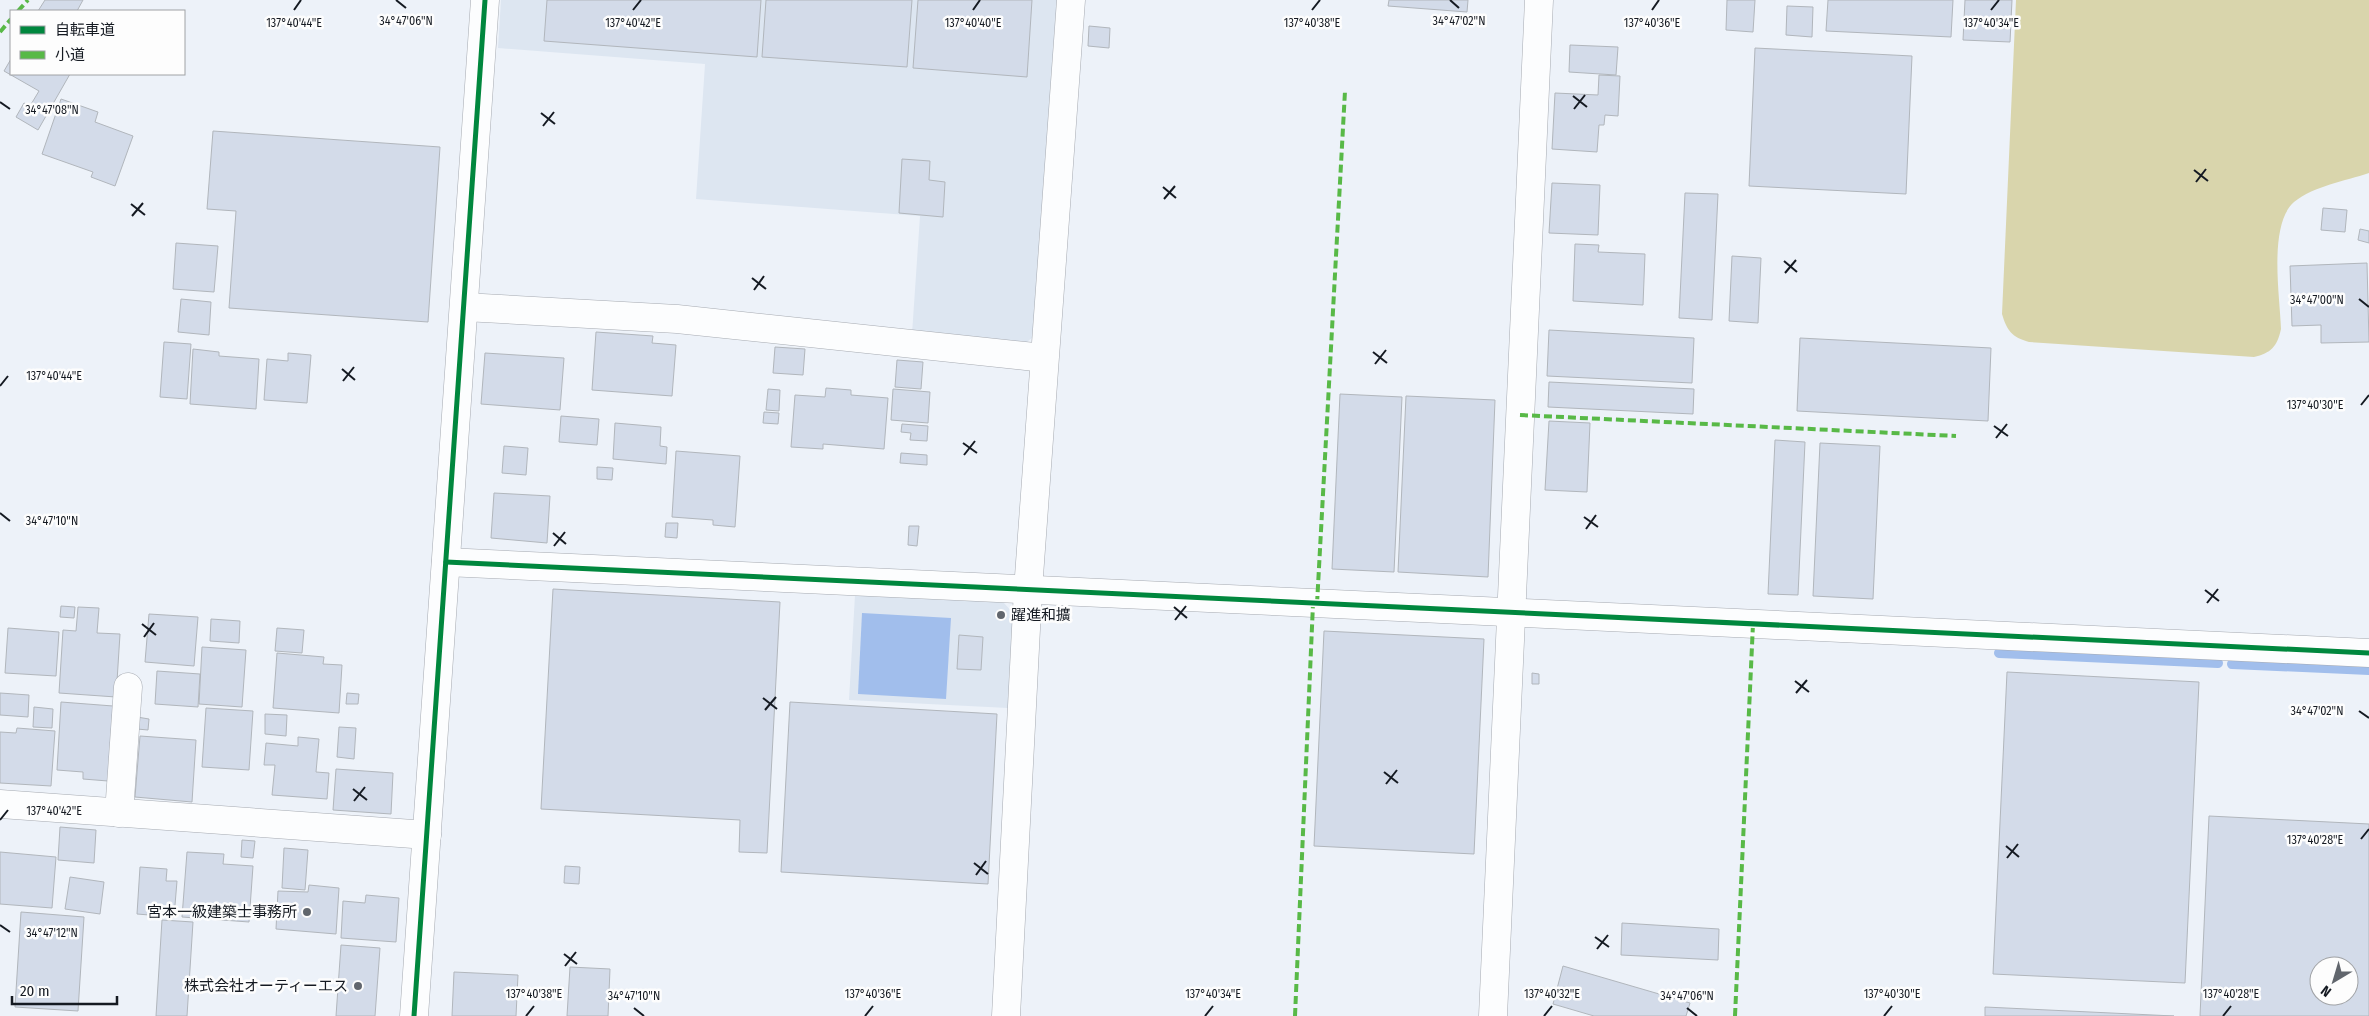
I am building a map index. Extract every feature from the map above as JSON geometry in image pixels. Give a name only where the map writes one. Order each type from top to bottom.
[{"type":"street","points":[[414,1016],[485,0]]},
{"type":"street","points":[[1006,1016],[1028,590],[1071,0]]},
{"type":"street","points":[[1493,1016],[1539,0]]},
{"type":"street","points":[[464,307],[677,319],[1044,358]]},
{"type":"street","points":[[446,562],[2369,653]]},
{"type":"street","points":[[119,813],[128,687]]},
{"type":"street","points":[[0,804],[427,835]]},
{"type":"shaded area","points":[[501,0],[1058,0],[1033,337],[1022,346],[912,334],[920,216],[696,199],[705,64],[498,48]]},
{"type":"shaded area","points":[[2016,0],[2369,0],[2369,173],[2330,184],[2302,196],[2294,202],[2286,213],[2281,227],[2277,262],[2281,329],[2275,345],[2269,351],[2254,357],[2029,342],[2018,338],[2008,329],[2002,314]]},
{"type":"shaded area","points":[[855,595],[1003,602],[1013,613],[1008,708],[849,700]]},
{"type":"water","points":[[862,613],[951,618],[946,699],[858,694]]},
{"type":"building","points":[[45,0],[83,0],[78,10],[39,10]]},
{"type":"building","points":[[547,0],[761,0],[757,57],[544,41]]},
{"type":"building","points":[[766,0],[912,0],[907,67],[762,57]]},
{"type":"building","points":[[918,0],[1032,0],[1027,77],[913,68]]},
{"type":"building","points":[[1389,0],[1468,0],[1467,12],[1388,6]]},
{"type":"building","points":[[1727,0],[1755,0],[1753,32],[1726,30]]},
{"type":"building","points":[[1828,0],[1953,0],[1951,37],[1826,31]]},
{"type":"building","points":[[1965,0],[2012,0],[2010,42],[1963,40]]},
{"type":"building","points":[[1787,6],[1813,7],[1812,37],[1786,35]]},
{"type":"building","points":[[1089,26],[1110,28],[1109,48],[1088,46]]},
{"type":"building","points":[[1570,45],[1618,47],[1616,75],[1569,72]]},
{"type":"building","points":[[1755,48],[1912,56],[1906,194],[1749,186]]},
{"type":"building","points":[[10,61],[10,74],[4,71]]},
{"type":"building","points":[[11,75],[69,75],[38,130],[16,117],[24,103],[30,106],[39,91]]},
{"type":"building","points":[[1599,75],[1620,76],[1618,116],[1605,115],[1604,125],[1599,125],[1597,152],[1552,149],[1555,93],[1598,95]]},
{"type":"building","points":[[61,99],[98,112],[95,122],[133,136],[115,186],[91,177],[93,172],[42,154]]},
{"type":"building","points":[[213,131],[440,147],[428,322],[229,308],[236,211],[207,209]]},
{"type":"building","points":[[902,159],[930,161],[929,180],[945,182],[943,217],[899,213]]},
{"type":"building","points":[[1552,183],[1600,185],[1598,235],[1549,233]]},
{"type":"building","points":[[1685,193],[1718,194],[1712,320],[1679,318]]},
{"type":"building","points":[[2323,208],[2347,210],[2345,232],[2321,230]]},
{"type":"building","points":[[2360,229],[2369,231],[2369,243],[2358,240]]},
{"type":"building","points":[[176,243],[218,246],[214,292],[173,289]]},
{"type":"building","points":[[1575,244],[1599,245],[1598,252],[1645,254],[1643,305],[1573,301]]},
{"type":"building","points":[[1732,256],[1761,258],[1758,323],[1729,321]]},
{"type":"building","points":[[2367,263],[2369,342],[2321,343],[2321,325],[2292,326],[2290,266]]},
{"type":"building","points":[[181,299],[211,302],[209,335],[178,332]]},
{"type":"building","points":[[1549,330],[1694,338],[1692,383],[1547,376]]},
{"type":"building","points":[[596,332],[653,336],[652,343],[676,345],[672,396],[592,390]]},
{"type":"building","points":[[1800,338],[1991,348],[1988,421],[1797,411]]},
{"type":"building","points":[[164,342],[191,344],[187,399],[160,397]]},
{"type":"building","points":[[775,347],[805,349],[803,375],[773,373]]},
{"type":"building","points":[[193,349],[219,352],[219,356],[259,359],[256,409],[190,404]]},
{"type":"building","points":[[288,353],[311,355],[307,403],[264,400],[267,359],[288,361]]},
{"type":"building","points":[[485,353],[564,358],[560,410],[481,404]]},
{"type":"building","points":[[897,360],[923,362],[921,389],[895,387]]},
{"type":"building","points":[[1549,382],[1694,389],[1693,414],[1548,407]]},
{"type":"building","points":[[826,388],[851,390],[851,395],[888,398],[884,449],[823,444],[823,449],[791,447],[795,395],[825,397]]},
{"type":"building","points":[[768,389],[780,390],[779,411],[766,410]]},
{"type":"building","points":[[893,389],[930,392],[928,423],[891,420]]},
{"type":"building","points":[[1340,394],[1402,397],[1394,572],[1332,569]]},
{"type":"building","points":[[1406,396],[1495,400],[1488,577],[1398,572]]},
{"type":"building","points":[[764,412],[779,413],[778,424],[763,423]]},
{"type":"building","points":[[561,416],[599,419],[597,445],[559,442]]},
{"type":"building","points":[[1549,421],[1590,423],[1587,492],[1545,490]]},
{"type":"building","points":[[615,423],[661,427],[660,446],[667,447],[666,464],[613,459]]},
{"type":"building","points":[[902,424],[928,426],[927,441],[910,440],[911,433],[901,432]]},
{"type":"building","points":[[1775,440],[1805,442],[1798,595],[1768,594]]},
{"type":"building","points":[[1820,443],[1880,446],[1873,599],[1813,596]]},
{"type":"building","points":[[504,446],[528,448],[526,475],[502,473]]},
{"type":"building","points":[[676,451],[740,456],[735,527],[713,525],[713,520],[672,517]]},
{"type":"building","points":[[901,453],[927,455],[927,465],[900,463]]},
{"type":"building","points":[[597,467],[613,468],[612,480],[597,479]]},
{"type":"building","points":[[494,493],[550,496],[547,543],[491,538]]},
{"type":"building","points":[[666,523],[678,523],[677,538],[665,537]]},
{"type":"building","points":[[909,526],[919,526],[917,546],[908,545]]},
{"type":"building","points":[[553,589],[780,602],[767,853],[739,852],[740,820],[541,809]]},
{"type":"building","points":[[61,606],[75,607],[74,618],[60,617]]},
{"type":"building","points":[[78,607],[99,608],[97,633],[120,634],[116,697],[59,693],[63,630],[76,631]]},
{"type":"building","points":[[149,614],[198,617],[194,666],[145,662]]},
{"type":"building","points":[[211,619],[240,621],[239,643],[210,641]]},
{"type":"building","points":[[8,628],[59,632],[56,676],[5,673]]},
{"type":"building","points":[[277,628],[304,630],[302,653],[275,651]]},
{"type":"building","points":[[1324,631],[1484,639],[1474,854],[1314,846]]},
{"type":"building","points":[[959,635],[983,637],[981,670],[957,669]]},
{"type":"building","points":[[202,647],[246,650],[242,707],[199,704]]},
{"type":"building","points":[[277,653],[324,657],[323,664],[342,665],[339,713],[273,708]]},
{"type":"building","points":[[157,671],[200,674],[198,707],[155,704]]},
{"type":"building","points":[[2007,672],[2199,682],[2185,983],[1993,974]]},
{"type":"building","points":[[1532,673],[1539,674],[1539,684],[1532,684]]},
{"type":"building","points":[[0,693],[29,695],[28,717],[0,715]]},
{"type":"building","points":[[347,693],[359,694],[358,704],[346,704]]},
{"type":"building","points":[[61,702],[113,706],[108,781],[83,779],[83,772],[57,770]]},
{"type":"building","points":[[790,702],[997,714],[988,884],[781,872]]},
{"type":"building","points":[[34,707],[53,709],[52,728],[33,727]]},
{"type":"building","points":[[206,708],[253,711],[249,770],[202,767]]},
{"type":"building","points":[[265,714],[287,715],[286,736],[265,734]]},
{"type":"building","points":[[137,717],[149,719],[148,730],[137,729]]},
{"type":"building","points":[[339,727],[356,728],[354,759],[337,757]]},
{"type":"building","points":[[17,728],[55,731],[51,786],[0,783],[0,732],[16,733]]},
{"type":"building","points":[[140,736],[196,740],[192,802],[135,797]]},
{"type":"building","points":[[298,737],[319,739],[316,772],[329,773],[327,799],[272,795],[275,765],[264,765],[266,743],[298,746]]},
{"type":"building","points":[[336,769],[393,773],[391,814],[333,810]]},
{"type":"building","points":[[2209,816],[2369,824],[2369,1016],[2200,1016]]},
{"type":"building","points":[[60,827],[96,830],[94,863],[58,860]]},
{"type":"building","points":[[242,840],[255,841],[253,858],[241,857]]},
{"type":"building","points":[[284,848],[308,850],[305,890],[282,888]]},
{"type":"building","points":[[0,852],[56,857],[52,908],[0,904]]},
{"type":"building","points":[[187,852],[224,854],[223,864],[253,866],[249,922],[182,917]]},
{"type":"building","points":[[565,866],[580,867],[579,884],[564,883]]},
{"type":"building","points":[[140,867],[167,869],[166,881],[177,881],[174,917],[137,914]]},
{"type":"building","points":[[70,877],[104,882],[100,914],[65,909]]},
{"type":"building","points":[[309,885],[339,888],[336,934],[276,929],[278,891],[308,892]]},
{"type":"building","points":[[366,895],[399,898],[396,942],[341,938],[343,901],[365,903]]},
{"type":"building","points":[[21,912],[84,917],[78,1011],[15,1007]]},
{"type":"building","points":[[162,920],[193,922],[187,1016],[156,1016]]},
{"type":"building","points":[[1622,923],[1719,929],[1718,960],[1621,955]]},
{"type":"building","points":[[341,945],[380,948],[375,1016],[336,1016]]},
{"type":"building","points":[[1563,966],[1690,1003],[1686,1016],[1594,1016],[1553,1004]]},
{"type":"building","points":[[570,967],[610,969],[608,1016],[567,1016]]},
{"type":"building","points":[[454,972],[518,975],[516,1016],[452,1016]]},
{"type":"building","points":[[1985,1007],[2174,1016],[1985,1016]]},
{"type":"waterway","points":[[1999,653],[2218,663]]},
{"type":"waterway","points":[[2232,664],[2369,670]]},
{"type":"marked path","points":[[19,10],[28,0]]},
{"type":"marked path","points":[[0,32],[10,20]]},
{"type":"marked path","points":[[1317,604],[1345,91]]},
{"type":"marked path","points":[[1520,415],[1956,436]]},
{"type":"marked path","points":[[1295,1016],[1313,604]]},
{"type":"marked path","points":[[1735,1016],[1753,624]]},
{"type":"cycle path","points":[[414,1016],[485,0]]},
{"type":"cycle path","points":[[446,562],[2369,653]]},
{"type":"place","name":"躍進和擴","points":[[1001,615]]},
{"type":"place","name":"宮本一級建築士事務所","points":[[307,912]]},
{"type":"place","name":"株式会社オーティーエス","points":[[358,986]]}]
